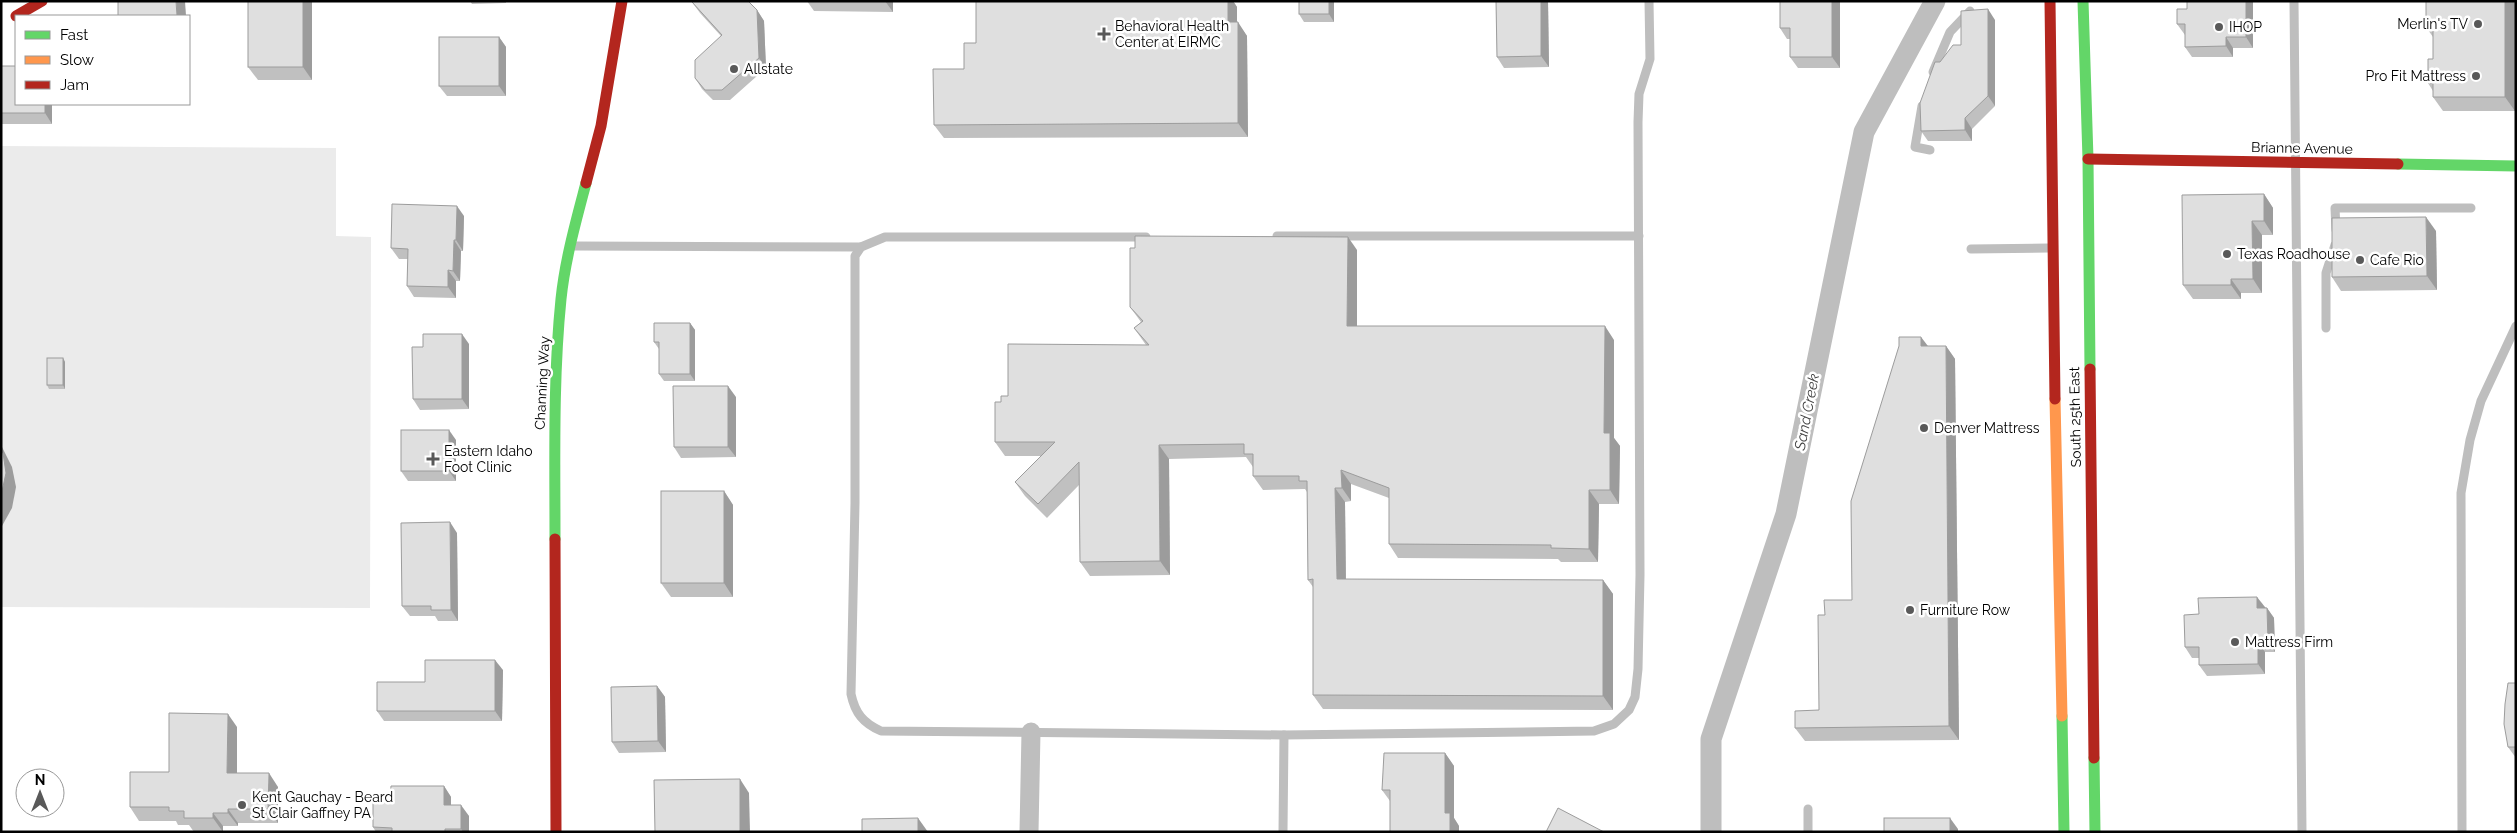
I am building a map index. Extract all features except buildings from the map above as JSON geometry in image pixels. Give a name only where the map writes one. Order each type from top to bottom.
[{"type":"main road","points":[[19,15],[42,1]]},
{"type":"main road","name":"Channing Way","points":[[556,832],[555,425],[561,298],[571,246],[601,126],[616,53],[622,1]]},
{"type":"main road","name":"South 25th East","points":[[2050,1],[2052,248],[2064,832]]},
{"type":"main road","name":"South 25th East","points":[[2083,1],[2088,160],[2090,325],[2085,686],[2095,832]]},
{"type":"main road","name":"Brianne Avenue","points":[[2088,160],[2516,166]]},
{"type":"main road","points":[[2052,248],[2066,250]]},
{"type":"main road","points":[[2078,302],[2090,325]]},
{"type":"main road","points":[[2061,687],[2085,686]]},
{"type":"street","points":[[1029,832],[1031,732]]},
{"type":"lane","points":[[861,247],[855,256],[855,503],[851,694],[855,710],[868,725],[881,731],[1284,735],[1594,732],[1614,724],[1629,710],[1635,697],[1638,633],[1639,94],[1650,58],[1649,1]]},
{"type":"lane","points":[[2294,1],[2302,832]]},
{"type":"lane","points":[[1929,84],[1950,32],[1970,11]]},
{"type":"lane","points":[[1924,99],[1915,147],[1930,150]]},
{"type":"lane","points":[[2326,328],[2326,274],[2336,243],[2335,208],[2471,208]]},
{"type":"lane","points":[[1267,236],[1639,236]]},
{"type":"lane","points":[[571,246],[861,247],[885,237],[1159,237]]},
{"type":"lane","points":[[1971,249],[2052,248]]},
{"type":"lane","points":[[2462,832],[2461,493],[2470,440],[2481,401],[2516,326]]},
{"type":"lane","points":[[1283,832],[1284,735]]},
{"type":"lane","points":[[1808,809],[1808,832]]},
{"type":"shaded area","points":[[1,146],[336,148],[336,236],[371,237],[370,608],[1,607]]},
{"type":"waterway","name":"Sand Creek","points":[[1711,832],[1711,739],[1786,514],[1864,132],[1935,1]]},
{"type":"traffic: fast","points":[[2083,1],[2088,159],[2090,369]]},
{"type":"traffic: fast","points":[[2398,164],[2516,166]]},
{"type":"traffic: fast","points":[[555,539],[558,329],[568,255],[586,183]]},
{"type":"traffic: fast","points":[[2062,716],[2064,832]]},
{"type":"traffic: fast","points":[[2094,758],[2095,832]]},
{"type":"traffic: slow","points":[[2055,399],[2062,716]]},
{"type":"traffic: jam","points":[[18,15],[42,1]]},
{"type":"traffic: jam","points":[[586,183],[601,126],[622,1]]},
{"type":"traffic: jam","points":[[2050,1],[2055,399]]},
{"type":"traffic: jam","points":[[2088,159],[2398,164]]},
{"type":"traffic: jam","points":[[2090,369],[2094,758]]},
{"type":"traffic: jam","points":[[555,539],[556,832]]},
{"type":"place","name":"Merlin's TV","points":[[2478,24]]},
{"type":"place","name":"IHOP","points":[[2219,27]]},
{"type":"place","name":"Behavioral Health Center at EIRMC","points":[[1104,34]]},
{"type":"place","name":"Allstate","points":[[734,69]]},
{"type":"place","name":"Pro Fit Mattress","points":[[2476,76]]},
{"type":"place","name":"Texas Roadhouse","points":[[2227,254]]},
{"type":"place","name":"Cafe Rio","points":[[2360,260]]},
{"type":"place","name":"Denver Mattress","points":[[1924,428]]},
{"type":"place","name":"Eastern Idaho Foot Clinic","points":[[433,459]]},
{"type":"place","name":"Furniture Row","points":[[1910,610]]},
{"type":"place","name":"Mattress Firm","points":[[2235,642]]},
{"type":"place","name":"Kent Gauchay - Beard St Clair Gaffney PA","points":[[242,805]]}]
